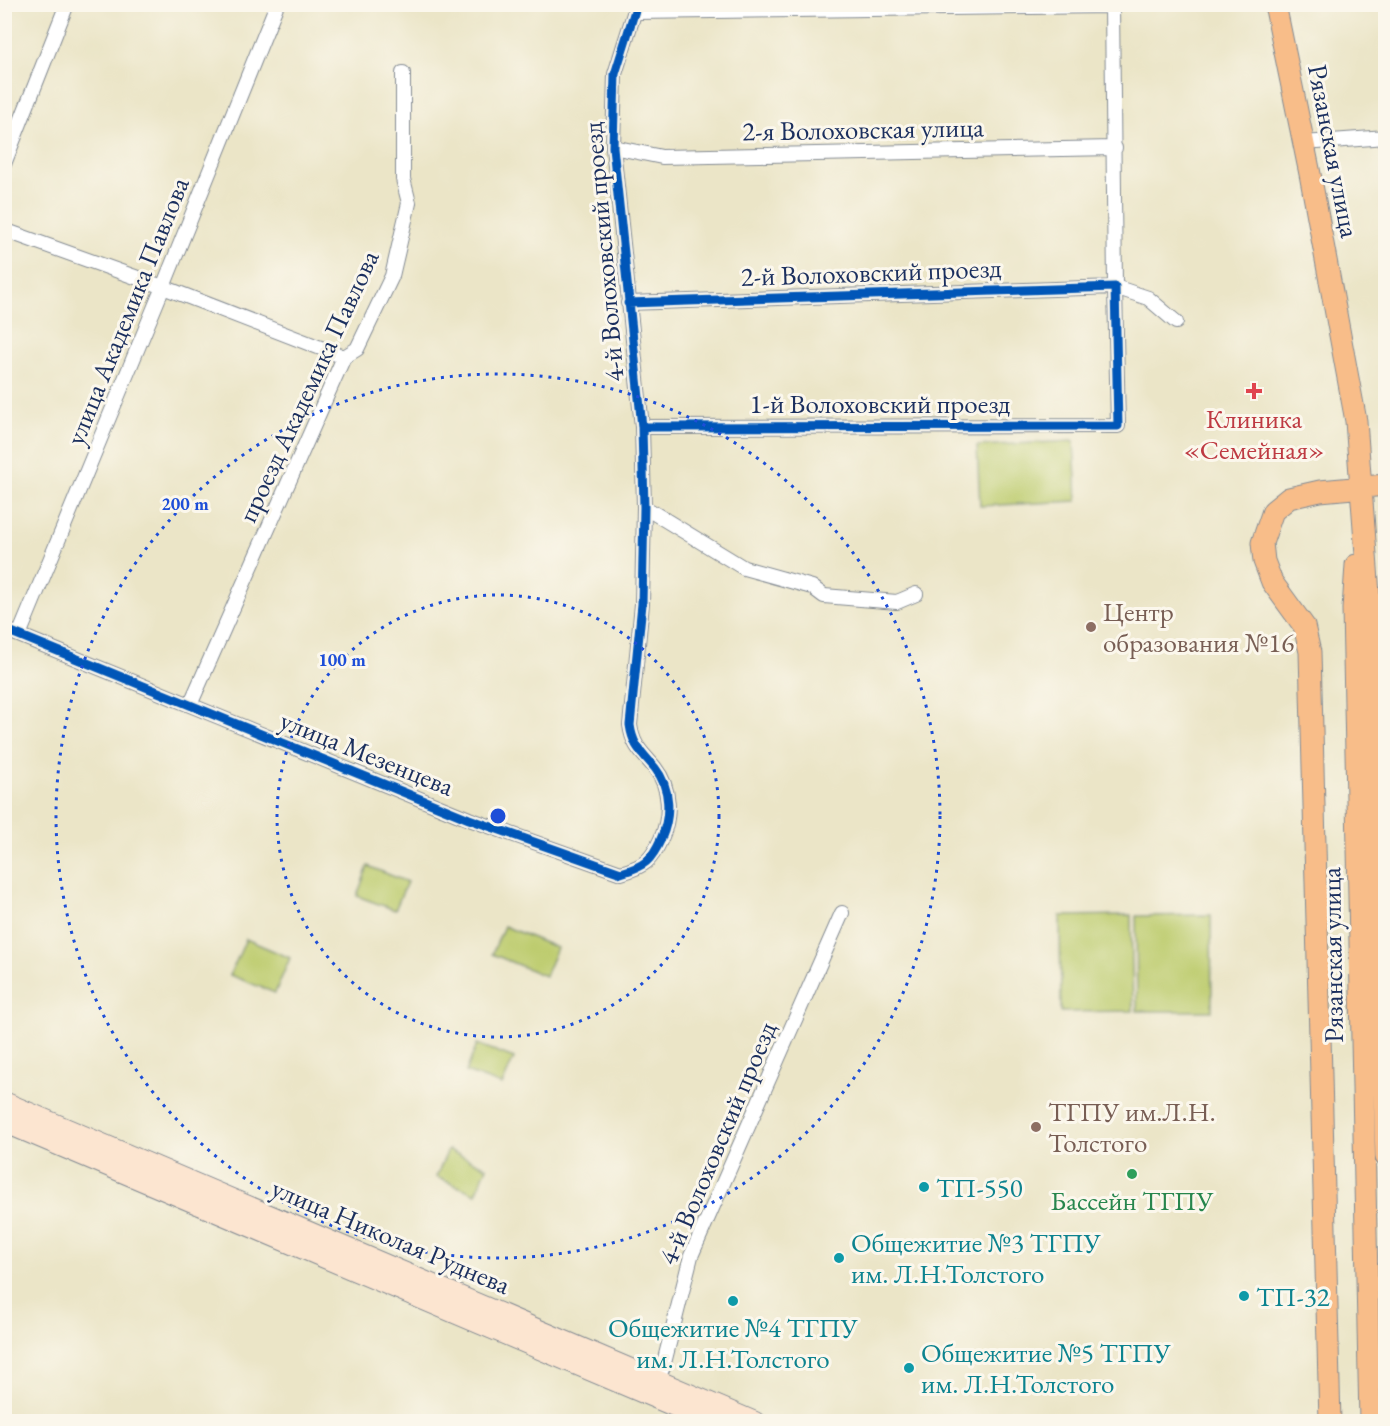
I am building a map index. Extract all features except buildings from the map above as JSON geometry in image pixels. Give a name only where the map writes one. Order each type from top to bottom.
[{"type":"main road","name":"Рязанская улица","points":[[1275,4],[1336,306],[1356,421],[1370,608],[1386,1157]]},
{"type":"main road","points":[[1330,1422],[1310,651],[1304,626],[1272,582],[1264,561],[1262,543],[1273,511],[1289,498],[1320,491],[1386,485]]},
{"type":"main road","name":"Рязанская улица","points":[[1361,487],[1353,609],[1371,1422]]},
{"type":"main road","points":[[1374,708],[1386,686]]},
{"type":"street","points":[[4,164],[67,4]]},
{"type":"street","name":"улица Академика Павлова","points":[[19,635],[277,4]]},
{"type":"street","points":[[635,8],[1112,5],[1115,287],[1148,298],[1176,322]]},
{"type":"street","name":"4-й Волоховский проезд","points":[[635,8],[615,74],[613,147],[642,427],[644,507],[642,604],[630,725],[632,738],[639,751],[657,770],[668,794]]},
{"type":"street","name":"проезд Академика Павлова","points":[[190,705],[344,357],[357,349],[392,276],[409,203],[403,179],[403,73]]},
{"type":"street","points":[[1304,143],[1386,137]]},
{"type":"street","name":"2-я Волоховская улица","points":[[613,147],[662,157],[1115,148]]},
{"type":"street","points":[[4,230],[163,287],[344,357]]},
{"type":"street","name":"2-й Волоховский проезд","points":[[628,303],[1115,287]]},
{"type":"street","name":"1-й Волоховский проезд","points":[[642,427],[1118,426],[1115,287]]},
{"type":"street","points":[[644,507],[744,568],[812,587],[824,596],[897,602],[916,594]]},
{"type":"street","name":"улица Мезенцева","points":[[4,629],[469,819],[621,873],[639,868],[653,856],[667,826],[668,794]]},
{"type":"street","name":"4-й Волоховский проезд","points":[[654,1387],[663,1367],[690,1256],[842,913]]},
{"type":"street","name":"улица Николая Руднева","points":[[4,1102],[654,1387],[712,1422]]},
{"type":"street","name":"улица Николая Руднева","points":[[4,1122],[654,1387],[756,1422]]},
{"type":"green space","points":[[1074,441],[1077,501],[980,506],[977,446]]},
{"type":"green space","points":[[368,866],[407,882],[395,910],[357,896]]},
{"type":"green space","points":[[1131,915],[1133,1011],[1061,1012],[1060,916]]},
{"type":"green space","points":[[1211,915],[1212,1011],[1137,1011],[1136,916]]},
{"type":"green space","points":[[504,926],[557,948],[545,976],[492,954]]},
{"type":"green space","points":[[246,939],[290,958],[275,993],[230,975]]},
{"type":"green space","points":[[477,1044],[514,1058],[502,1085],[466,1072]]},
{"type":"green space","points":[[448,1150],[487,1167],[476,1194],[436,1177]]},
{"type":"cycle path","points":[[4,629],[469,819],[621,873],[646,862],[661,839],[667,821],[668,802],[664,784],[655,768],[636,744],[630,725],[642,604],[644,507],[642,427],[613,147],[615,74],[637,4]]},
{"type":"cycle path","points":[[628,303],[1115,287],[1118,426],[642,427]]},
{"type":"place","name":"Клиника «Семейная»","points":[[1254,391]]},
{"type":"place","name":"Центр образования №16","points":[[1091,627]]},
{"type":"place","name":"ТГПУ им.Л.Н. Толстого","points":[[1036,1127]]},
{"type":"place","name":"Бассейн ТГПУ","points":[[1132,1174]]},
{"type":"place","name":"ТП-550","points":[[924,1187]]},
{"type":"place","name":"Общежитие №3 ТГПУ им. Л.Н.Толстого","points":[[839,1258]]},
{"type":"place","name":"ТП-32","points":[[1244,1296]]},
{"type":"place","name":"Общежитие №4 ТГПУ им. Л.Н.Толстого","points":[[733,1301]]},
{"type":"place","name":"Общежитие №5 ТГПУ им. Л.Н.Толстого","points":[[909,1368]]}]
